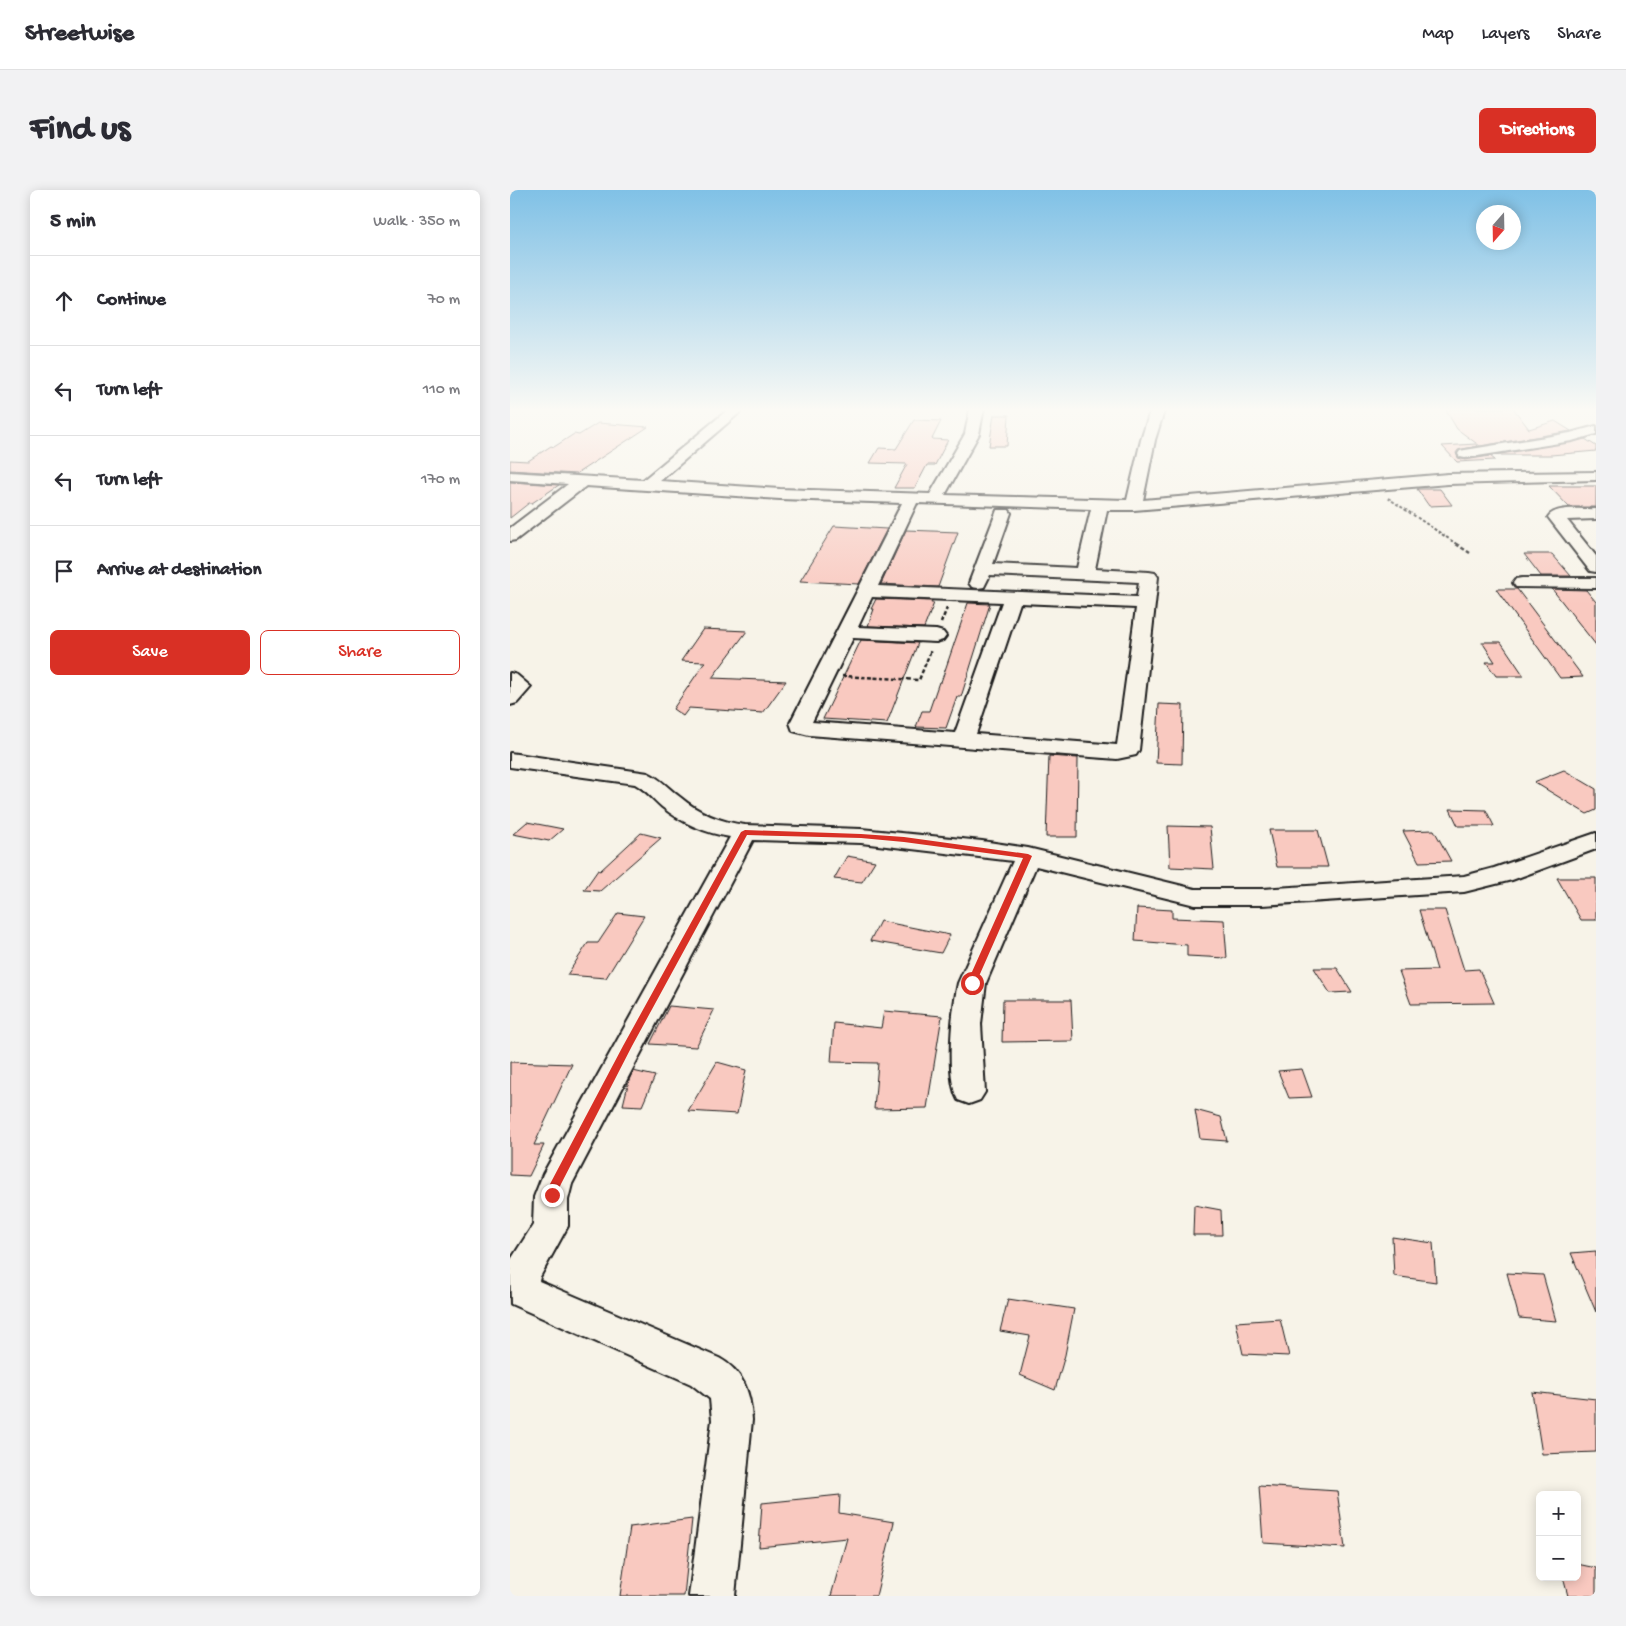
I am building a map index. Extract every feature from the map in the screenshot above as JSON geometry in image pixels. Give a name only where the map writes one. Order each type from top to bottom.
[{"type":"street","points":[[645,486],[660,474]]},
{"type":"street","points":[[935,499],[949,474]]},
{"type":"street","points":[[1134,505],[1141,474]]},
{"type":"street","points":[[510,476],[771,494],[1134,505],[1457,478],[1596,476]]},
{"type":"street","points":[[510,536],[582,481]]},
{"type":"street","points":[[912,498],[801,723],[803,727],[1117,752],[1128,750],[1149,577],[984,569]]},
{"type":"street","points":[[1085,573],[1100,505]]},
{"type":"street","points":[[974,596],[1003,513]]},
{"type":"street","points":[[1522,583],[1594,581],[1556,517],[1560,515],[1596,514]]},
{"type":"street","points":[[866,591],[1145,604]]},
{"type":"street","points":[[963,740],[1013,597]]},
{"type":"street","points":[[847,632],[936,636]]},
{"type":"street","points":[[510,679],[521,687],[510,700]]},
{"type":"street","points":[[510,760],[640,778],[653,784],[671,802],[700,821],[717,828],[745,832],[878,837],[982,849],[1028,856],[1173,894],[1204,898],[1254,898],[1464,884],[1503,874],[1596,840]]},
{"type":"street","points":[[712,1596],[732,1420],[732,1400],[727,1388],[717,1377],[705,1371],[607,1326],[524,1292],[519,1287],[518,1282],[522,1269],[549,1228],[555,1184],[745,832]]},
{"type":"street","points":[[969,1092],[965,1028],[966,1006],[972,983],[1028,856]]},
{"type":"path","points":[[1373,484],[1408,513],[1470,553]]},
{"type":"path","points":[[824,676],[919,680],[952,595]]},
{"type":"building","points":[[902,474],[923,474],[915,488],[894,488]]},
{"type":"building","points":[[510,482],[559,485],[532,503],[529,503],[510,518]]},
{"type":"building","points":[[1549,486],[1596,486],[1596,507],[1569,507]]},
{"type":"building","points":[[1417,489],[1440,489],[1452,505],[1429,506]]},
{"type":"building","points":[[834,526],[887,529],[859,584],[800,581]]},
{"type":"building","points":[[906,530],[958,532],[938,587],[881,584]]},
{"type":"building","points":[[1524,554],[1552,554],[1571,576],[1541,576]]},
{"type":"building","points":[[1496,589],[1517,589],[1583,677],[1560,678]]},
{"type":"building","points":[[1552,589],[1586,590],[1596,602],[1596,645]]},
{"type":"building","points":[[876,599],[932,601],[931,603],[934,603],[924,628],[868,626],[874,609],[871,609]]},
{"type":"building","points":[[968,603],[990,604],[961,697],[957,697],[946,728],[916,727],[922,711],[929,711]]},
{"type":"building","points":[[703,629],[747,631],[712,678],[786,681],[763,713],[689,708],[683,716],[673,709],[705,662],[681,661]]},
{"type":"building","points":[[861,640],[918,643],[887,723],[823,719]]},
{"type":"building","points":[[1482,642],[1501,642],[1524,676],[1496,676],[1486,662],[1495,662]]},
{"type":"building","points":[[1159,704],[1183,705],[1182,764],[1156,763]]},
{"type":"building","points":[[1049,756],[1078,758],[1077,837],[1046,837]]},
{"type":"building","points":[[1564,770],[1596,789],[1596,810],[1587,814],[1534,782]]},
{"type":"building","points":[[1450,809],[1486,810],[1494,826],[1458,826]]},
{"type":"building","points":[[527,822],[563,829],[549,841],[513,834]]},
{"type":"building","points":[[1168,826],[1210,827],[1214,869],[1170,867]]},
{"type":"building","points":[[1269,830],[1318,830],[1328,867],[1277,867]]},
{"type":"building","points":[[1434,830],[1451,861],[1419,862],[1403,831]]},
{"type":"building","points":[[641,833],[661,838],[600,891],[584,890],[598,870],[600,871]]},
{"type":"building","points":[[847,856],[875,861],[862,882],[834,879]]},
{"type":"building","points":[[1557,878],[1596,878],[1596,920],[1581,920]]},
{"type":"building","points":[[1137,908],[1172,910],[1172,918],[1224,920],[1227,958],[1187,956],[1187,945],[1135,941]]},
{"type":"building","points":[[1419,910],[1445,910],[1464,970],[1479,969],[1494,1003],[1411,1004],[1399,971],[1437,970]]},
{"type":"building","points":[[618,913],[644,916],[606,978],[567,975],[588,943],[598,943]]},
{"type":"building","points":[[880,921],[950,935],[941,953],[870,941]]},
{"type":"building","points":[[1314,968],[1337,968],[1352,992],[1330,993]]},
{"type":"building","points":[[1003,1000],[1071,1000],[1073,1041],[1002,1042]]},
{"type":"building","points":[[669,1006],[714,1010],[696,1047],[650,1044]]},
{"type":"building","points":[[884,1011],[942,1016],[927,1108],[874,1109],[878,1063],[831,1062],[834,1023],[881,1028]]},
{"type":"building","points":[[510,1062],[572,1064],[534,1145],[544,1145],[529,1176],[510,1175]]},
{"type":"building","points":[[717,1062],[746,1070],[737,1114],[688,1111]]},
{"type":"building","points":[[1302,1069],[1312,1097],[1289,1098],[1278,1071]]},
{"type":"building","points":[[633,1071],[655,1076],[642,1106],[623,1105]]},
{"type":"building","points":[[1195,1110],[1221,1117],[1227,1141],[1200,1139]]},
{"type":"building","points":[[1194,1205],[1221,1210],[1222,1235],[1193,1235]]},
{"type":"building","points":[[1392,1237],[1433,1243],[1436,1282],[1394,1276]]},
{"type":"building","points":[[1596,1251],[1596,1312],[1571,1253]]},
{"type":"building","points":[[1507,1273],[1543,1275],[1556,1321],[1519,1318]]},
{"type":"building","points":[[1008,1299],[1074,1309],[1065,1355],[1055,1390],[1020,1375],[1030,1336],[1000,1331]]},
{"type":"building","points":[[1280,1319],[1289,1356],[1243,1354],[1236,1322]]},
{"type":"building","points":[[1532,1392],[1596,1399],[1596,1452],[1542,1454]]},
{"type":"building","points":[[1259,1486],[1337,1491],[1345,1548],[1263,1543]]},
{"type":"building","points":[[840,1495],[839,1513],[894,1522],[876,1596],[831,1596],[847,1538],[759,1547],[762,1503]]},
{"type":"building","points":[[692,1519],[684,1596],[620,1596],[630,1527]]},
{"type":"building","points":[[1581,1565],[1596,1568],[1596,1596],[1568,1596],[1564,1581],[1581,1581]]},
{"type":"route","points":[[552,1195],[555,1184],[628,1046],[745,832],[861,836],[1028,856],[972,983]]}]
